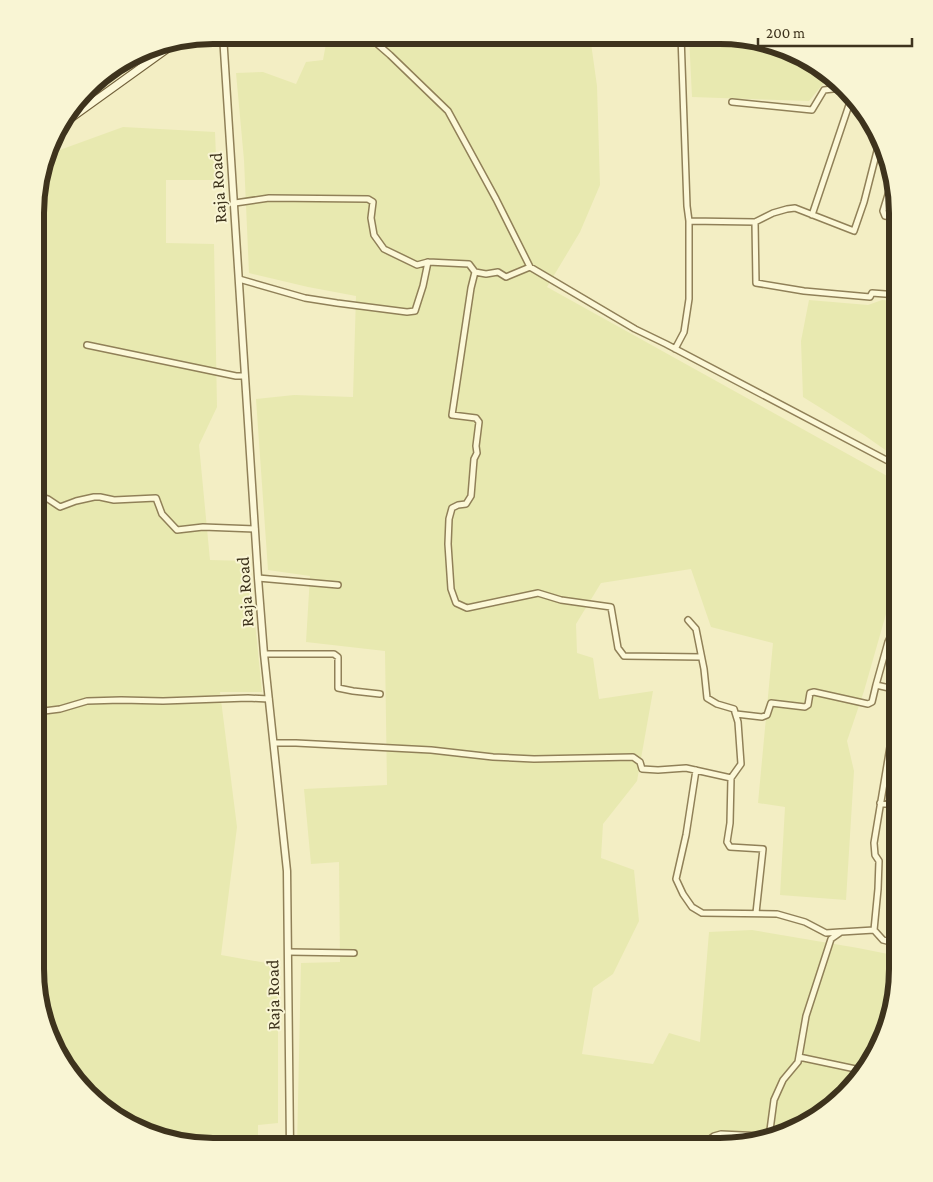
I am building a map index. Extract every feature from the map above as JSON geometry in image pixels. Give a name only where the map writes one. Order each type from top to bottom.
[{"type":"main road","points":[[75,115],[163,52]]},
{"type":"street","name":"Raja Road","points":[[224,44],[258,578],[264,654],[287,871],[290,1138]]},
{"type":"street","points":[[377,44],[448,111],[530,267],[635,329],[889,461]]},
{"type":"street","points":[[675,349],[684,332],[689,299],[689,221],[681,44]]},
{"type":"street","points":[[732,102],[812,110],[824,90],[836,89]]},
{"type":"street","points":[[812,216],[849,104]]},
{"type":"street","points":[[689,221],[755,222],[773,213],[794,208],[854,231],[864,202],[877,151]]},
{"type":"street","points":[[888,194],[883,211],[885,216],[889,217]]},
{"type":"street","points":[[235,203],[269,198],[368,199],[373,202],[371,218],[374,235],[384,249],[418,265],[428,262],[469,264],[475,272],[486,274],[498,272],[506,277],[530,267]]},
{"type":"street","points":[[755,222],[756,283],[804,291],[870,297],[872,293],[889,294]]},
{"type":"street","points":[[240,279],[305,298],[407,312],[415,311],[428,262]]},
{"type":"street","points":[[475,272],[452,415],[476,418],[479,422],[471,496],[466,504],[452,508],[450,519],[448,544],[451,589],[456,603],[467,608],[538,593],[561,600],[611,607],[618,648],[624,656],[701,657]]},
{"type":"street","points":[[87,344],[236,376],[245,376]]},
{"type":"street","points":[[44,499],[48,499],[60,507],[94,497],[114,500],[156,498],[162,514],[176,530],[203,528],[255,529]]},
{"type":"street","points":[[258,578],[338,585]]},
{"type":"street","points":[[688,620],[696,629],[704,669],[707,698],[717,704],[734,709],[738,722],[741,764],[731,778],[730,823],[727,842],[730,847],[763,849],[756,913]]},
{"type":"street","points":[[736,714],[767,716],[771,703],[805,707],[808,705],[810,693],[814,692],[868,704],[872,702],[889,640]]},
{"type":"street","points":[[264,654],[334,654],[338,657],[338,688],[380,694]]},
{"type":"street","points":[[876,686],[889,688]]},
{"type":"street","points":[[44,711],[60,709],[87,701],[269,699]]},
{"type":"street","points":[[274,743],[296,742],[431,750],[493,757],[534,759],[633,757],[640,762],[642,769],[686,768],[731,778]]},
{"type":"street","points":[[889,752],[874,843],[875,855],[879,861],[874,930],[883,940],[889,942]]},
{"type":"street","points":[[696,770],[686,835],[676,879],[692,907],[702,913],[777,914],[805,922],[826,933],[874,930]]},
{"type":"street","points":[[880,803],[889,804]]},
{"type":"street","points":[[770,1130],[774,1100],[783,1080],[798,1062],[806,1016],[831,939],[840,932]]},
{"type":"street","points":[[288,952],[354,953]]},
{"type":"street","points":[[799,1057],[856,1069]]},
{"type":"street","points":[[711,1138],[721,1134],[750,1135]]},
{"type":"green space","points":[[326,44],[591,44],[597,86],[600,185],[580,232],[547,287],[889,477],[889,604],[864,691],[847,741],[854,771],[846,900],[780,895],[785,807],[758,803],[773,643],[711,627],[691,569],[601,583],[576,624],[577,653],[593,658],[599,699],[653,691],[637,781],[603,824],[601,858],[634,870],[639,921],[613,974],[593,988],[582,1054],[653,1064],[669,1033],[700,1042],[709,932],[752,930],[889,954],[888,991],[876,1034],[867,1054],[840,1089],[805,1116],[785,1125],[764,1132],[731,1138],[297,1138],[301,963],[340,962],[339,862],[311,864],[304,789],[387,785],[385,651],[306,642],[310,576],[268,570],[256,399],[294,395],[353,397],[356,296],[249,273],[244,160],[236,73],[263,72],[296,84],[306,62],[323,60]]},
{"type":"green space","points":[[689,44],[742,45],[764,50],[805,66],[829,84],[823,84],[809,101],[692,97]]},
{"type":"green space","points":[[123,127],[215,132],[217,180],[166,180],[166,243],[214,244],[217,407],[199,445],[210,560],[248,561],[256,632],[262,692],[220,692],[237,827],[221,955],[278,965],[278,1123],[258,1125],[258,1138],[191,1137],[148,1125],[128,1116],[93,1089],[66,1054],[50,1013],[45,991],[44,213],[45,191],[57,151]]},
{"type":"green space","points":[[809,300],[868,305],[882,300],[889,300],[889,453],[803,397],[801,341]]}]
